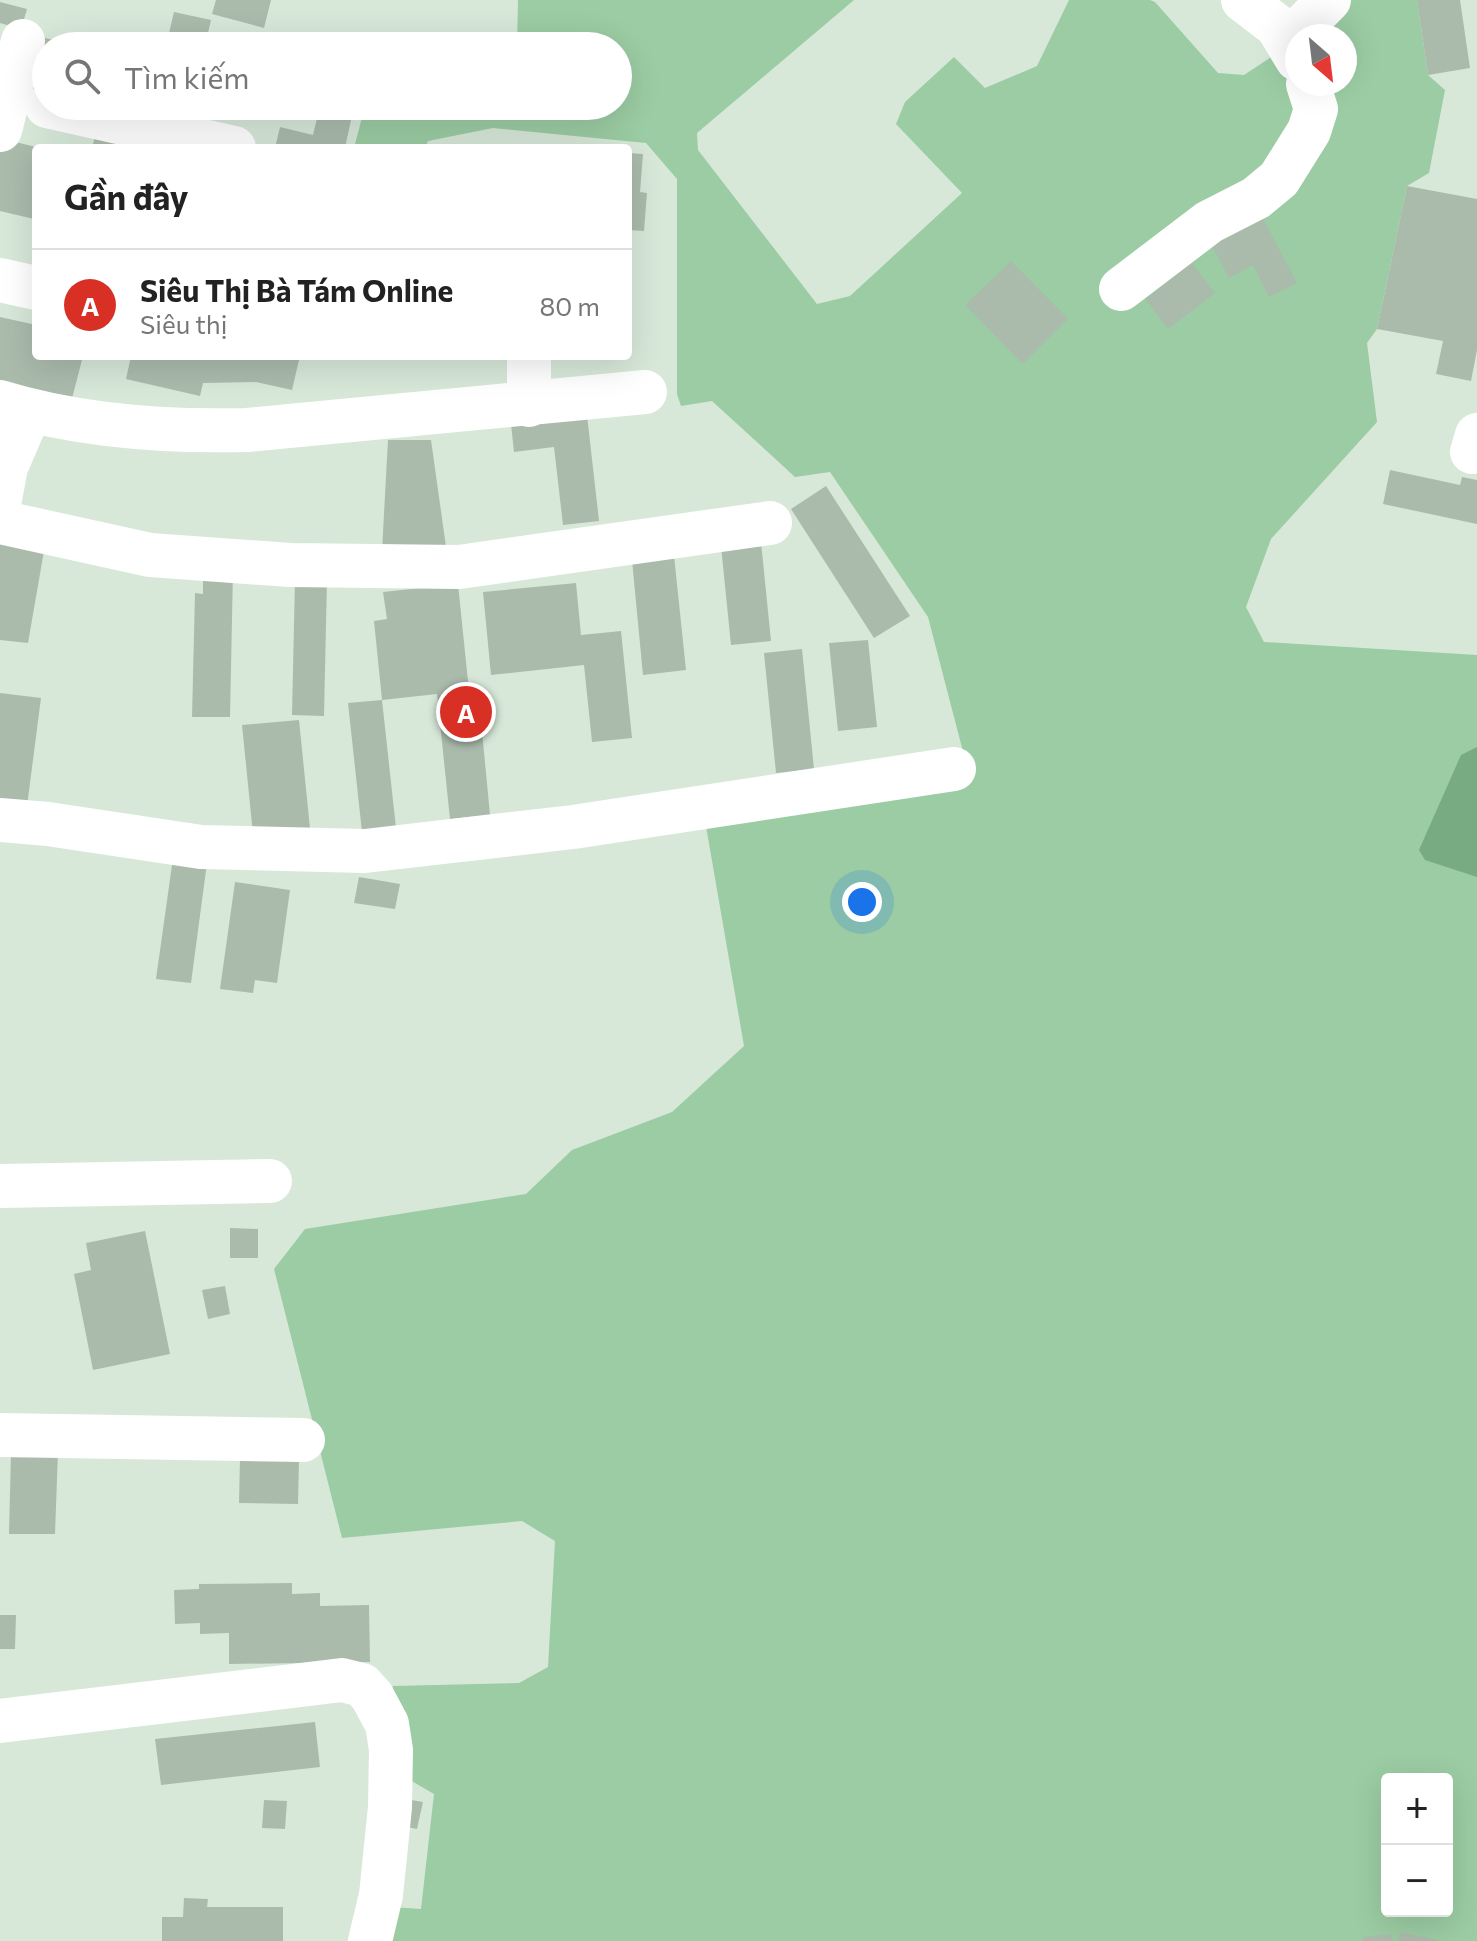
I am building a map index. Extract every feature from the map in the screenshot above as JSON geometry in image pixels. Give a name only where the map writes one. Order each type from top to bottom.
[{"type":"street","points":[[1243,0],[1277,26],[1285,39]]},
{"type":"street","points":[[1311,24],[1329,0]]},
{"type":"street","points":[[23,41],[25,110]]},
{"type":"street","points":[[1121,289],[1209,222],[1256,198],[1279,179],[1309,131],[1316,109],[1312,96]]},
{"type":"street","points":[[80,120],[212,144]]},
{"type":"street","points":[[0,280],[32,287]]},
{"type":"street","points":[[529,360],[529,405]]},
{"type":"street","points":[[0,499],[15,407],[185,431],[247,430],[645,392]]},
{"type":"street","points":[[0,522],[150,555],[290,565],[443,567],[770,523]]},
{"type":"street","points":[[0,820],[48,824],[201,847],[365,851],[573,827],[954,769]]},
{"type":"street","points":[[0,1186],[270,1181]]},
{"type":"street","points":[[0,1435],[303,1440]]},
{"type":"street","points":[[0,1721],[342,1680],[362,1685],[372,1696],[387,1724],[391,1750],[390,1807],[381,1895],[370,1941]]},
{"type":"shaded area","points":[[518,0],[854,0],[697,133],[698,150],[817,304],[850,296],[962,193],[896,124],[905,102],[954,57],[985,88],[1037,66],[1069,0],[1150,0],[1218,73],[1244,75],[1285,48],[1285,96],[1357,96],[1357,24],[1314,24],[1337,0],[1417,0],[1428,75],[1445,90],[1429,173],[1407,186],[1377,329],[1367,343],[1377,422],[1271,539],[1246,607],[1264,642],[1477,655],[1477,1941],[384,1941],[391,1907],[421,1909],[434,1794],[403,1776],[390,1696],[393,1686],[519,1683],[548,1667],[555,1541],[522,1521],[342,1538],[274,1269],[305,1229],[526,1194],[572,1150],[672,1112],[744,1046],[706,826],[967,767],[928,617],[830,472],[795,477],[712,401],[681,406],[677,394],[677,179],[646,143],[493,128],[428,141],[427,144],[355,144],[361,120],[632,120],[632,32],[517,32]]},
{"type":"shaded area","points":[[1477,747],[1477,877],[1425,860],[1419,850],[1461,755]]},
{"type":"building","points":[[216,0],[271,0],[264,28],[212,14]]},
{"type":"building","points":[[1417,0],[1460,0],[1470,68],[1428,75]]},
{"type":"building","points":[[0,2],[27,9],[21,29],[0,23]]},
{"type":"building","points":[[174,12],[211,20],[208,32],[169,32]]},
{"type":"building","points":[[29,34],[32,35],[32,95],[16,92]]},
{"type":"building","points":[[99,120],[136,128],[132,144],[93,144]]},
{"type":"building","points":[[148,120],[186,120],[183,133],[147,125]]},
{"type":"building","points":[[317,120],[351,120],[346,144],[276,144],[280,127],[313,135]]},
{"type":"building","points":[[3,139],[32,146],[32,219],[0,211],[0,151]]},
{"type":"building","points":[[632,153],[643,154],[640,192],[647,193],[644,231],[632,230]]},
{"type":"building","points":[[1407,186],[1477,199],[1477,350],[1471,381],[1436,374],[1443,341],[1377,329]]},
{"type":"building","points":[[1259,211],[1297,283],[1269,297],[1253,265],[1229,278],[1211,244]]},
{"type":"building","points":[[1011,261],[1068,319],[1023,364],[965,305]]},
{"type":"building","points":[[1192,263],[1215,293],[1168,329],[1145,299]]},
{"type":"building","points":[[0,317],[32,324],[32,360],[82,360],[69,410],[0,394]]},
{"type":"building","points":[[130,360],[299,360],[292,390],[256,382],[203,383],[200,396],[126,379]]},
{"type":"building","points":[[586,406],[599,521],[563,525],[554,447],[514,452],[510,415]]},
{"type":"building","points":[[388,440],[431,440],[447,554],[382,551]]},
{"type":"building","points":[[1390,470],[1460,485],[1462,477],[1477,480],[1477,524],[1383,504]]},
{"type":"building","points":[[826,486],[910,616],[874,638],[791,509]]},
{"type":"building","points":[[760,532],[771,641],[731,645],[720,536]]},
{"type":"building","points":[[0,537],[45,545],[28,643],[0,640]]},
{"type":"building","points":[[673,546],[686,670],[643,675],[631,550]]},
{"type":"building","points":[[203,569],[233,570],[230,717],[192,717],[195,593],[203,594]]},
{"type":"building","points":[[295,579],[327,579],[324,716],[292,715]]},
{"type":"building","points":[[576,583],[581,635],[621,631],[632,738],[592,742],[584,665],[491,675],[483,592]]},
{"type":"building","points":[[458,584],[469,691],[478,689],[490,815],[450,819],[437,694],[382,700],[374,621],[387,619],[383,592]]},
{"type":"building","points":[[868,640],[877,727],[838,731],[829,643]]},
{"type":"building","points":[[802,649],[814,769],[776,773],[764,653]]},
{"type":"building","points":[[0,693],[41,698],[26,814],[0,811]]},
{"type":"building","points":[[382,700],[396,828],[362,832],[348,703]]},
{"type":"building","points":[[299,720],[311,838],[254,844],[242,725]]},
{"type":"building","points":[[173,858],[207,863],[191,983],[156,979]]},
{"type":"building","points":[[359,877],[400,884],[395,909],[354,903]]},
{"type":"building","points":[[235,882],[290,890],[277,983],[255,980],[253,993],[220,989]]},
{"type":"building","points":[[230,1228],[258,1229],[258,1258],[230,1258]]},
{"type":"building","points":[[145,1231],[170,1354],[93,1370],[74,1274],[91,1270],[86,1243]]},
{"type":"building","points":[[225,1286],[230,1314],[208,1319],[202,1290]]},
{"type":"building","points":[[11,1452],[58,1452],[55,1534],[9,1534]]},
{"type":"building","points":[[240,1458],[299,1458],[298,1504],[239,1503]]},
{"type":"building","points":[[292,1583],[292,1594],[320,1593],[320,1606],[369,1605],[370,1662],[229,1664],[229,1633],[200,1634],[200,1623],[175,1624],[174,1590],[199,1589],[199,1584]]},
{"type":"building","points":[[0,1615],[16,1615],[15,1649],[0,1649]]},
{"type":"building","points":[[315,1722],[320,1767],[161,1785],[155,1739]]},
{"type":"building","points":[[399,1798],[423,1802],[417,1829],[393,1824]]},
{"type":"building","points":[[264,1800],[287,1801],[285,1829],[262,1828]]},
{"type":"building","points":[[184,1898],[208,1899],[207,1907],[283,1907],[283,1941],[162,1941],[162,1917],[183,1917]]},
{"type":"building","points":[[1400,1932],[1438,1940],[1438,1941],[1398,1941]]},
{"type":"building","points":[[1391,1934],[1392,1941],[1362,1941],[1362,1937]]},
{"type":"place","name":"Siêu Thị Bà Tám Online","points":[[466,712]]}]
